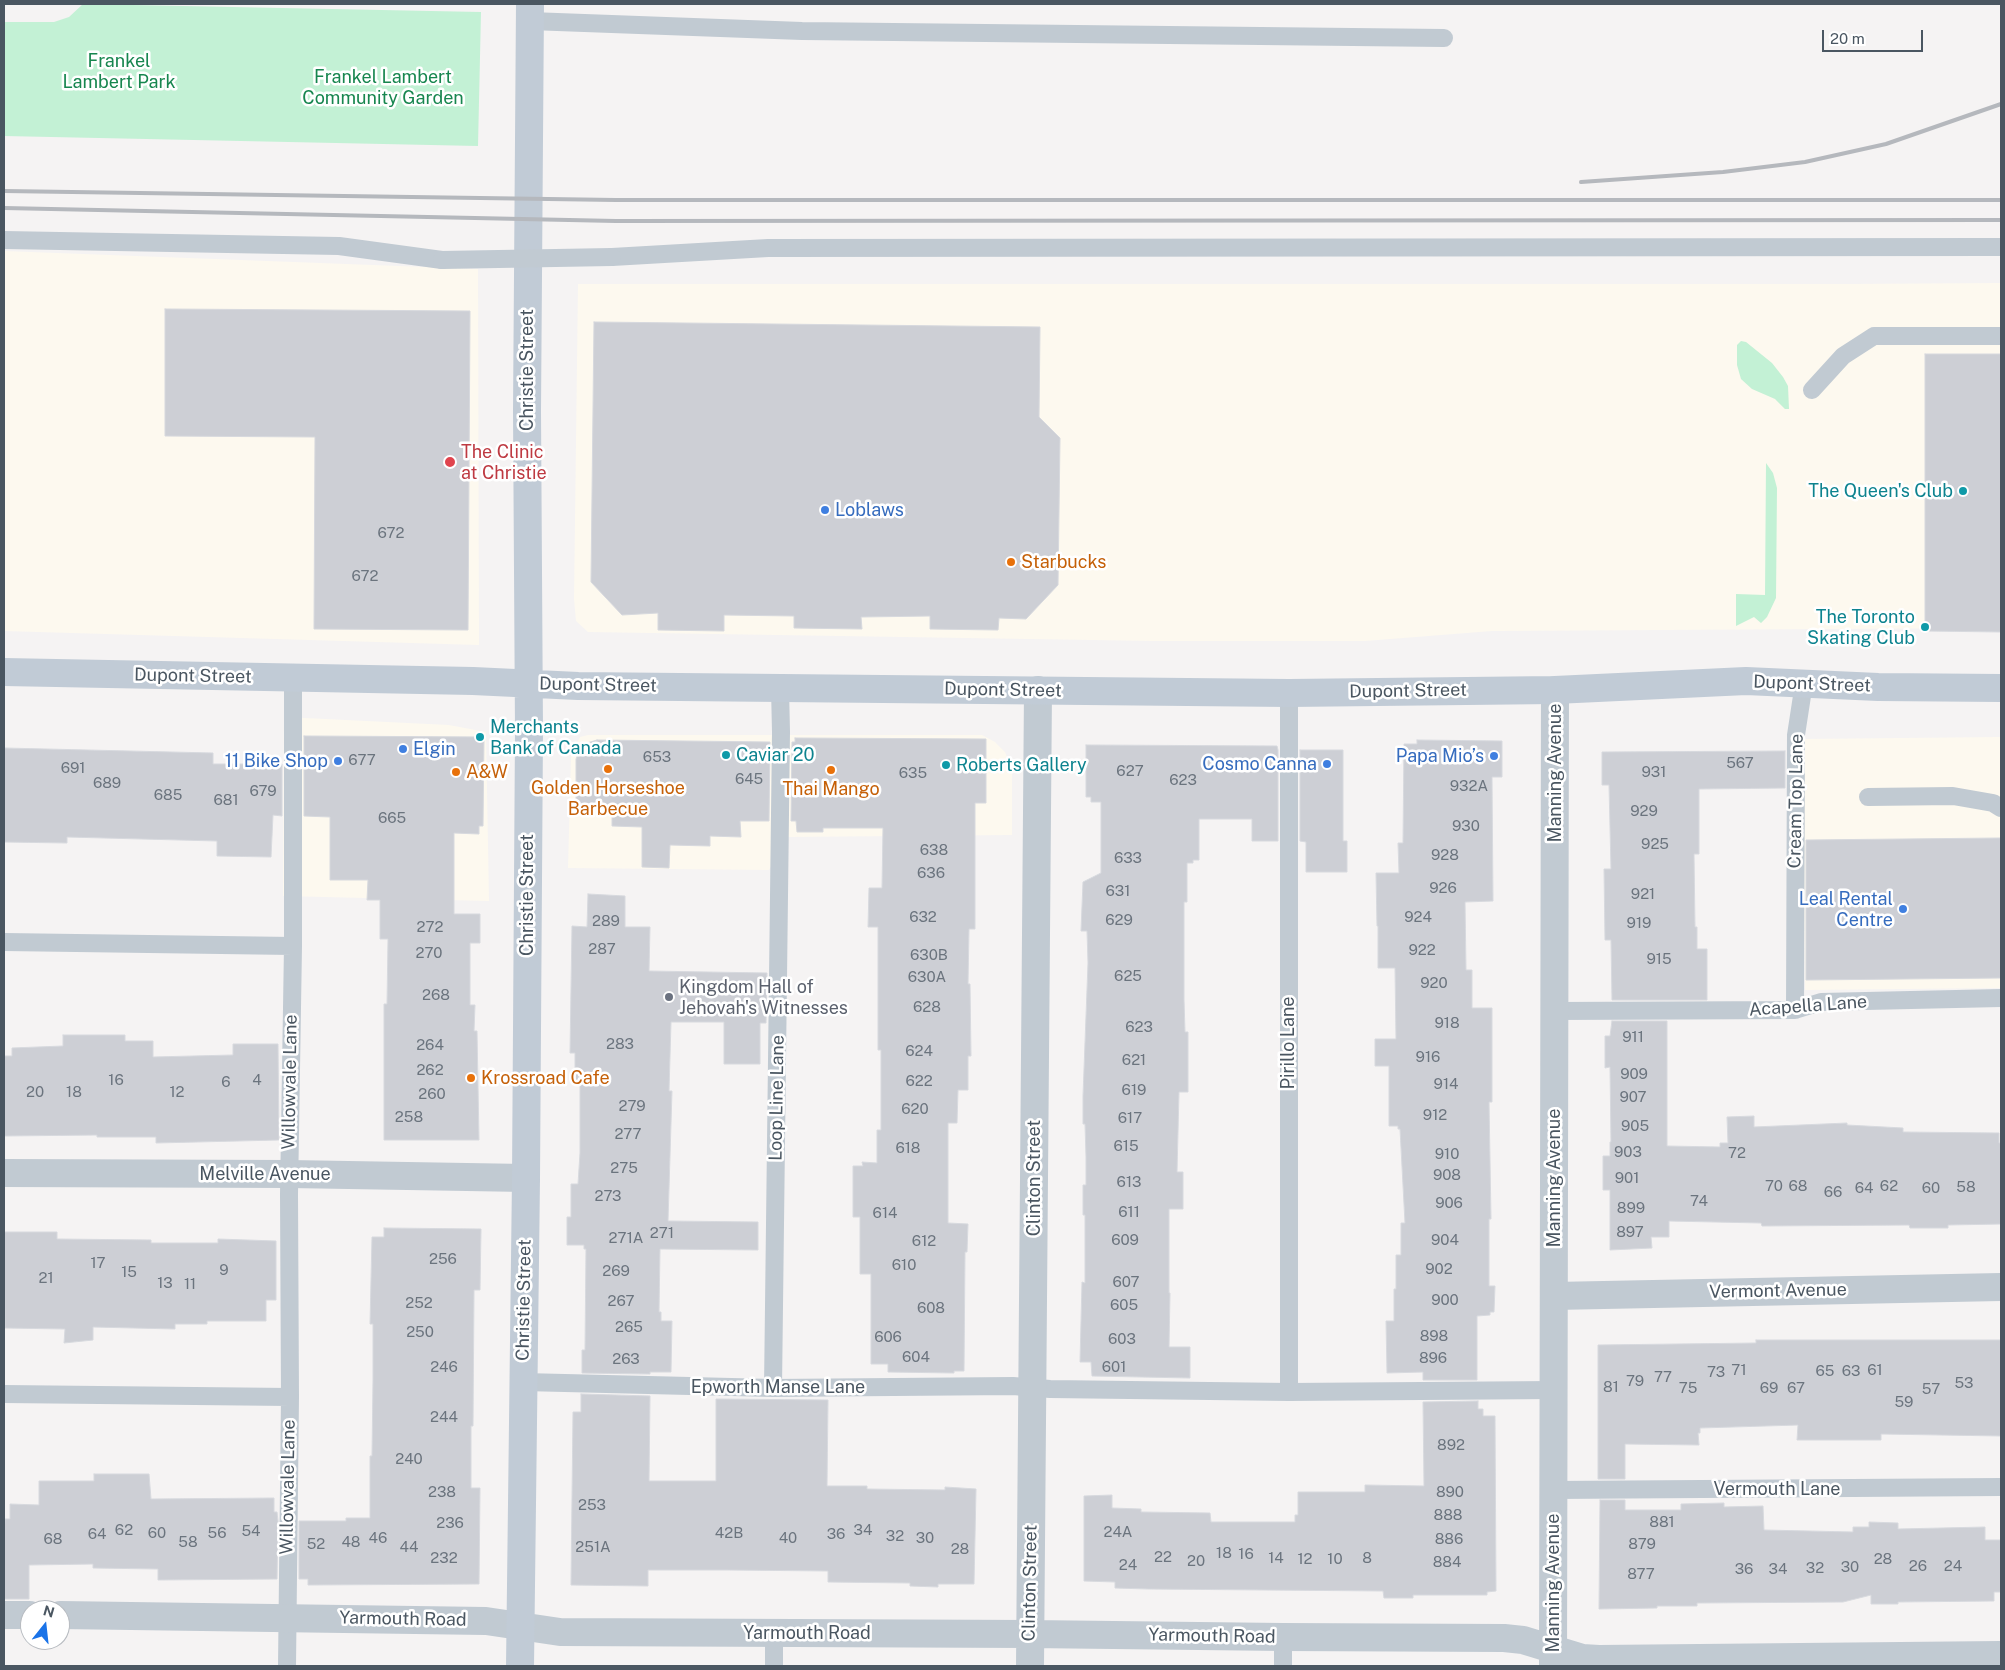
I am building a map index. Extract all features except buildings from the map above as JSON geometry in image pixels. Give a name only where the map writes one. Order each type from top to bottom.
[{"type":"main road","name":"Christie Street","points":[[520,1666],[526,1178],[527,392],[530,12]]},
{"type":"main road","name":"Dupont Street","points":[[4,672],[293,677],[528,684],[1289,693],[1556,690],[1746,681],[1878,687],[2001,688]]},
{"type":"street","name":"Clinton Street","points":[[1030,1666],[1038,690]]},
{"type":"street","name":"Manning Avenue","points":[[1553,1658],[1556,690]]},
{"type":"street","name":"Melville Avenue","points":[[4,1173],[289,1174],[526,1178]]},
{"type":"street","name":"Vermont Avenue","points":[[1554,1296],[2001,1287]]},
{"type":"street","points":[[4,1615],[20,1615]]},
{"type":"street","name":"Yarmouth Road","points":[[70,1615],[486,1621],[560,1632],[1504,1638],[1523,1640],[1553,1658],[1599,1659],[2001,1655]]},
{"type":"lane","points":[[530,12],[802,31],[1444,38]]},
{"type":"lane","points":[[4,240],[339,246],[442,260],[612,257],[778,248],[2001,246]]},
{"type":"lane","points":[[1812,390],[1843,356],[1874,336],[2001,336]]},
{"type":"lane","name":"Willowvale Lane","points":[[286,1666],[290,1397],[289,1174],[293,946],[293,677]]},
{"type":"lane","name":"Cream Top Lane","points":[[1795,1010],[1796,735],[1804,683]]},
{"type":"lane","name":"Loop Line Lane","points":[[773,1388],[780,688]]},
{"type":"lane","name":"Pirillo Lane","points":[[1289,693],[1289,1392]]},
{"type":"lane","points":[[1868,798],[1953,796],[1992,803],[2001,808]]},
{"type":"lane","points":[[4,942],[293,946]]},
{"type":"lane","name":"Acapella Lane","points":[[1554,1011],[1795,1010],[1821,1002],[2001,998]]},
{"type":"lane","name":"Epworth Manse Lane","points":[[523,1382],[773,1388],[1032,1387],[1289,1392],[1554,1390]]},
{"type":"lane","points":[[4,1394],[290,1397]]},
{"type":"lane","name":"Vermouth Lane","points":[[1553,1490],[2001,1487]]},
{"type":"lane","points":[[774,1633],[774,1666]]},
{"type":"lane","points":[[1283,1638],[1283,1666]]},
{"type":"shaded area","points":[[4,251],[478,269],[479,645],[4,631]]},
{"type":"shaded area","points":[[2001,283],[2001,628],[1492,631],[1365,641],[1155,641],[588,632],[576,621],[574,599],[578,284]]},
{"type":"shaded area","points":[[284,717],[449,725],[486,732],[489,901],[283,896]]},
{"type":"shaded area","points":[[588,735],[982,735],[995,742],[1005,752],[1012,770],[1012,835],[787,837],[769,870],[568,868],[571,756],[580,737]]},
{"type":"shaded area","points":[[2001,737],[2001,988],[1805,990],[1802,739]]},
{"type":"green space","name":"Frankel Lambert Park","points":[[83,4],[481,12],[478,146],[4,136],[4,22],[54,22],[69,17]]},
{"type":"green space","points":[[1741,341],[1746,342],[1772,363],[1783,377],[1788,386],[1789,409],[1785,409],[1775,399],[1752,389],[1741,379],[1737,365],[1737,345]]},
{"type":"green space","points":[[1766,463],[1773,473],[1777,488],[1776,598],[1767,617],[1761,623],[1754,617],[1736,626],[1736,594],[1765,595]]},
{"type":"railway","points":[[1581,182],[1723,172],[1805,162],[1886,144],[2001,104]]},
{"type":"railway","points":[[4,191],[616,200],[2001,200]]},
{"type":"railway","points":[[4,208],[616,221],[2001,220]]},
{"type":"place","name":"The Clinic at Christie","points":[[450,462]]},
{"type":"place","name":"The Queen's Club","points":[[1963,491]]},
{"type":"place","name":"Loblaws","points":[[825,510]]},
{"type":"place","name":"Starbucks","points":[[1011,562]]},
{"type":"place","name":"The Toronto Skating Club","points":[[1925,627]]},
{"type":"place","name":"Merchants Bank of Canada","points":[[480,737]]},
{"type":"place","name":"Elgin","points":[[403,749]]},
{"type":"place","name":"Caviar 20","points":[[726,755]]},
{"type":"place","name":"Papa Mio’s","points":[[1494,756]]},
{"type":"place","name":"11 Bike Shop","points":[[338,761]]},
{"type":"place","name":"Cosmo Canna","points":[[1327,764]]},
{"type":"place","name":"Roberts Gallery","points":[[946,765]]},
{"type":"place","name":"Golden Horseshoe Barbecue","points":[[608,769]]},
{"type":"place","name":"Thai Mango","points":[[831,770]]},
{"type":"place","name":"A&W","points":[[456,772]]},
{"type":"place","name":"Leal Rental Centre","points":[[1903,909]]},
{"type":"place","name":"Kingdom Hall of Jehovah's Witnesses","points":[[669,997]]},
{"type":"place","name":"Krossroad Cafe","points":[[471,1078]]},
{"type":"park label","name":"Frankel Lambert Community Garden","points":[[383,87]]}]
